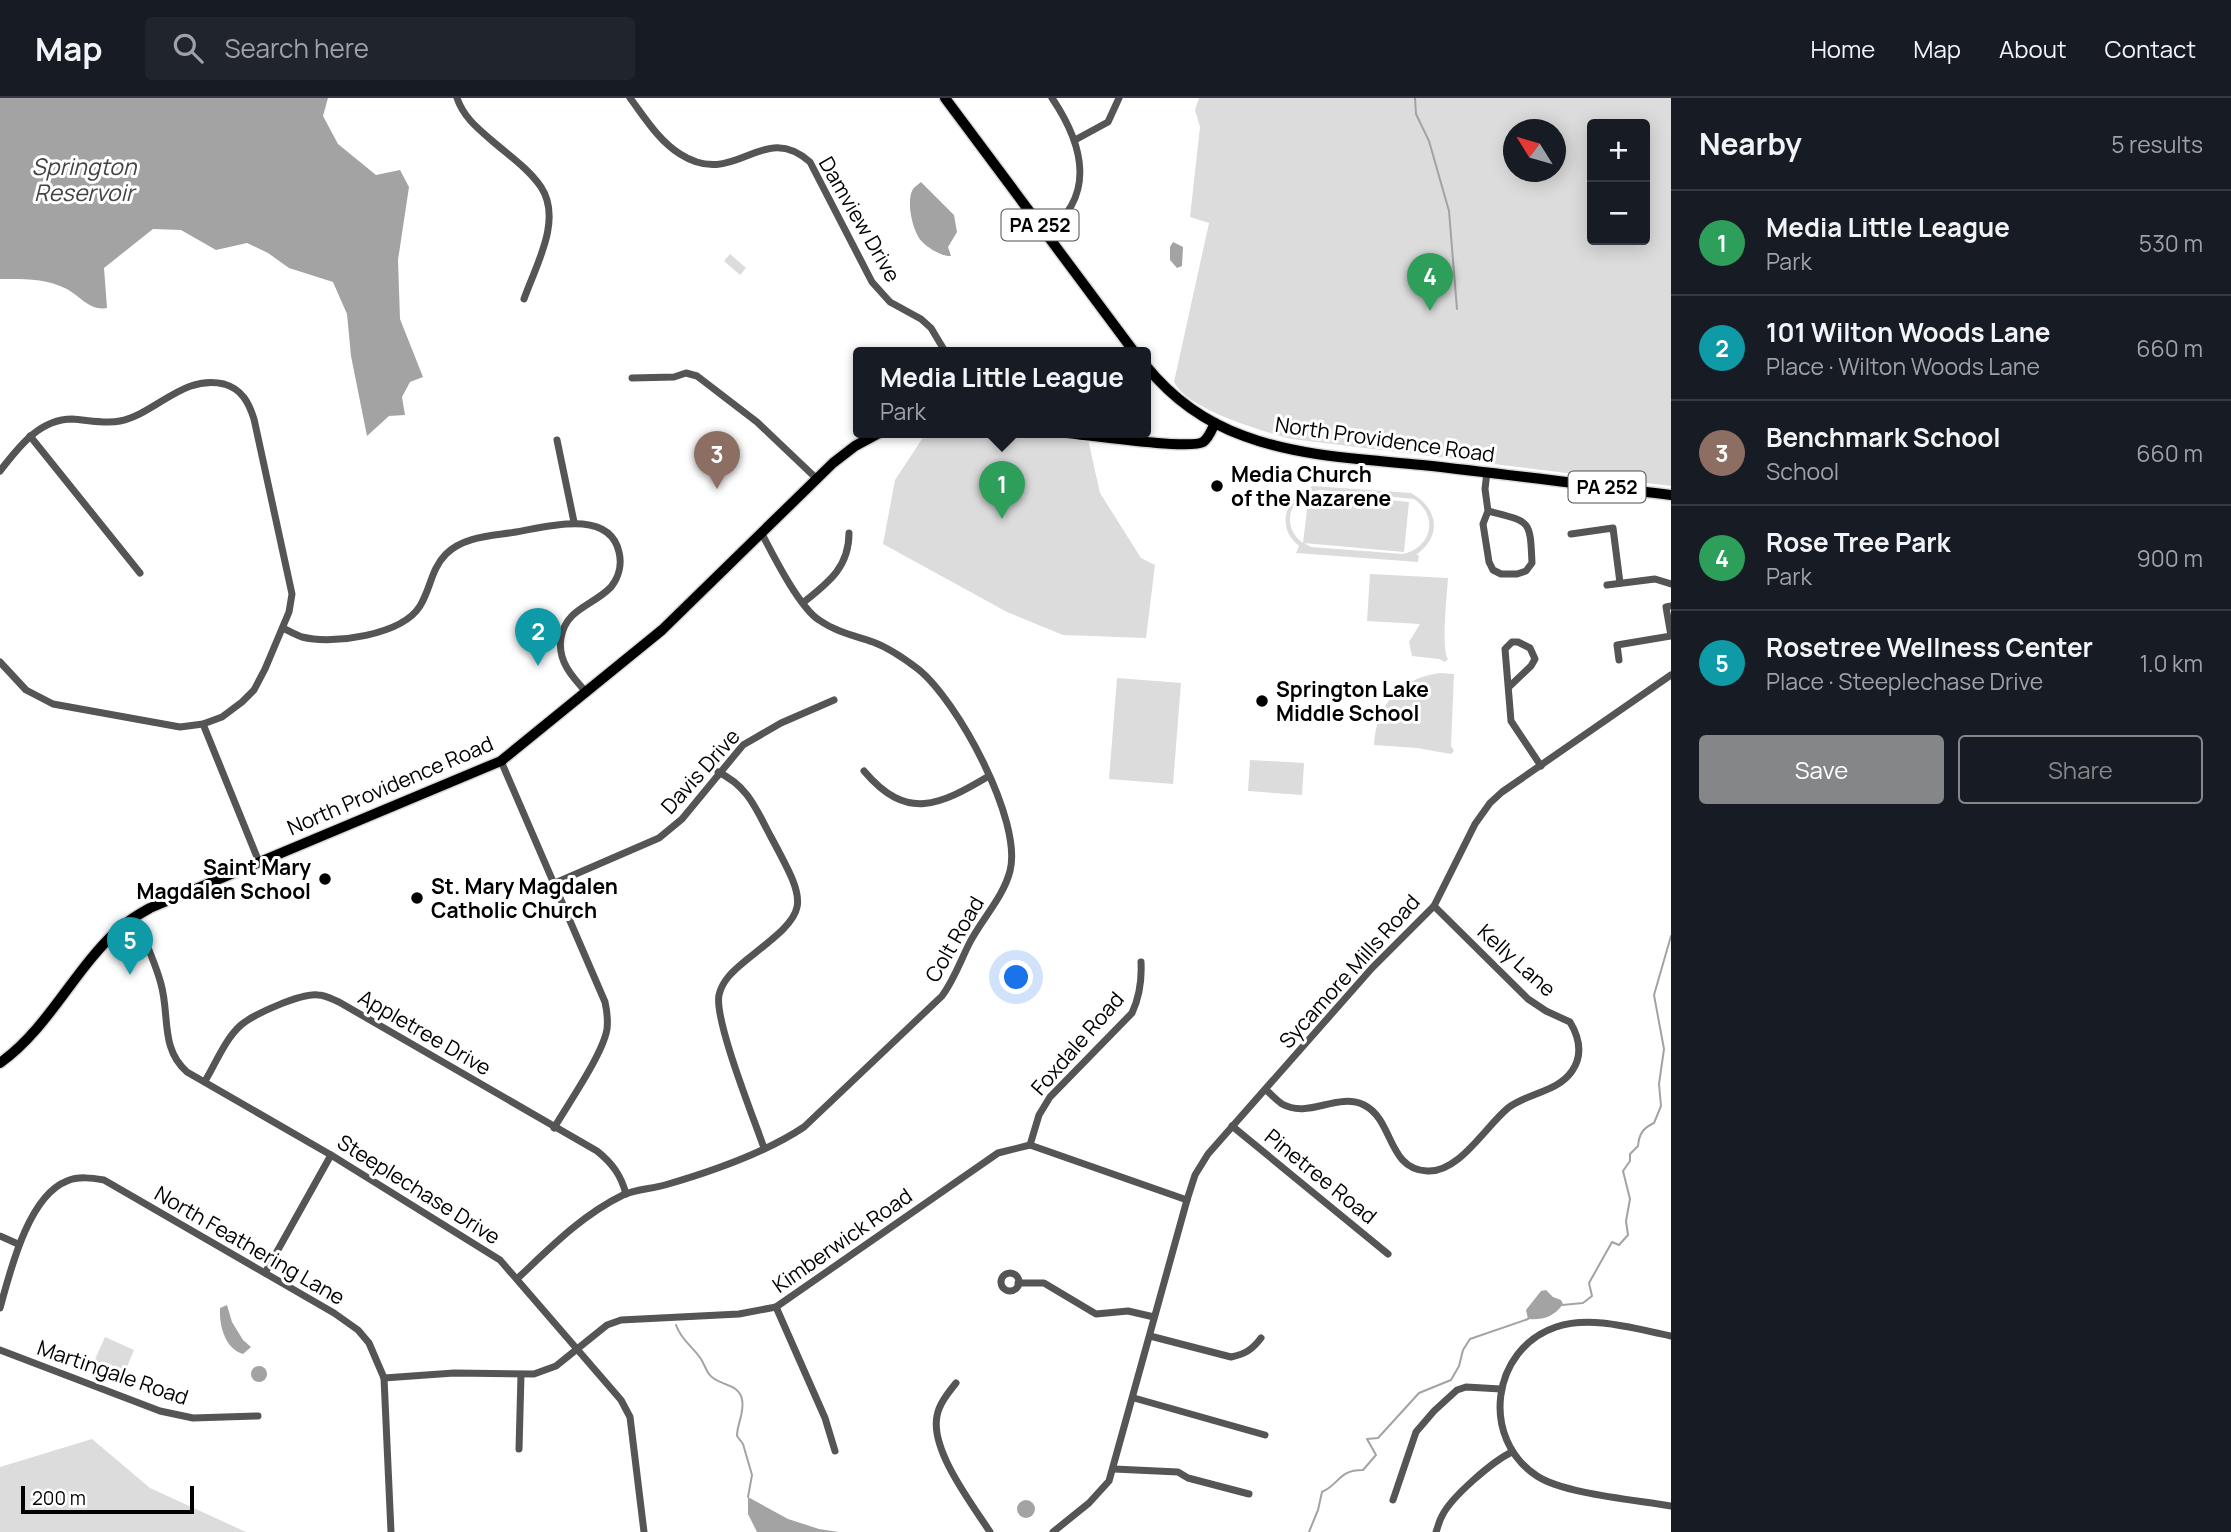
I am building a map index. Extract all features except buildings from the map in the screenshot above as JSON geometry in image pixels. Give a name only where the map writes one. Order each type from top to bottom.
[{"type":"main road","name":"PA 252","points":[[945,98],[1131,347]]},
{"type":"main road","name":"PA 252","points":[[1151,371],[1174,396],[1215,423]]},
{"type":"main road","points":[[1113,438],[1160,443],[1199,443],[1206,439],[1215,423]]},
{"type":"main road","name":"North Providence Road","points":[[1215,423],[1244,436],[1293,449],[1671,495]]},
{"type":"main road","name":"North Providence Road","points":[[0,1063],[41,1024],[105,944],[135,917],[170,898],[501,761],[662,630],[817,479],[855,446],[870,438]]},
{"type":"street","points":[[457,98],[460,108],[473,125],[541,187],[548,204],[550,221],[524,299]]},
{"type":"street","name":"Damview Drive","points":[[629,98],[670,147],[702,165],[729,165],[771,147],[785,147],[799,152],[810,162],[876,288],[890,302],[932,328],[943,347]]},
{"type":"street","points":[[1046,233],[1066,216],[1073,205],[1078,192],[1080,167],[1075,140],[1066,118],[1052,98]]},
{"type":"street","points":[[1075,140],[1108,122],[1119,98]]},
{"type":"street","points":[[632,378],[674,377],[686,373],[697,376],[757,422],[817,479]]},
{"type":"street","points":[[0,471],[30,436],[58,421],[120,421],[186,387],[217,382],[231,386],[250,405],[292,594],[283,628],[254,690],[222,716],[203,724],[180,727],[53,704],[26,690],[0,662]]},
{"type":"street","points":[[30,436],[140,573]]},
{"type":"street","points":[[557,440],[574,522]]},
{"type":"street","points":[[1487,472],[1485,489],[1488,511],[1483,524],[1489,562],[1493,570],[1500,574],[1526,571],[1532,564],[1529,529],[1519,518],[1488,511]]},
{"type":"street","points":[[283,628],[300,637],[343,640],[383,629],[414,614],[422,604],[438,563],[463,542],[574,522],[596,526],[610,534],[618,548],[621,561],[612,586],[573,613],[565,624],[560,640],[561,655],[568,672],[587,693]]},
{"type":"street","points":[[1571,534],[1613,528],[1620,583]]},
{"type":"street","name":"Colt Road","points":[[518,1278],[593,1211],[626,1194],[665,1185],[764,1148],[788,1138],[804,1127],[908,1029],[950,985],[970,942],[982,926],[1011,870],[1011,832],[1003,807],[957,713],[938,687],[898,655],[817,619],[761,532]]},
{"type":"street","points":[[804,602],[836,575],[844,563],[849,533]]},
{"type":"street","points":[[1607,585],[1655,579],[1671,584]]},
{"type":"street","points":[[1619,660],[1618,645],[1671,636],[1666,607],[1671,606]]},
{"type":"street","points":[[1510,686],[1535,659],[1530,648],[1518,642],[1511,642],[1505,649],[1511,721],[1541,766]]},
{"type":"street","name":"Sycamore Mills Road","points":[[1056,1531],[1103,1489],[1114,1469],[1187,1200],[1195,1175],[1208,1154],[1372,968],[1434,906],[1475,824],[1490,803],[1671,675]]},
{"type":"street","name":"Davis Drive","points":[[555,883],[659,838],[682,819],[743,745],[754,737],[834,700]]},
{"type":"street","points":[[203,724],[259,862]]},
{"type":"street","points":[[501,761],[605,1002],[607,1027],[600,1047],[554,1128]]},
{"type":"street","points":[[864,771],[879,789],[891,796],[905,802],[922,803],[952,798],[989,776]]},
{"type":"street","points":[[719,772],[732,778],[747,793],[795,881],[799,900],[791,923],[736,969],[719,993],[719,1016],[764,1148]]},
{"type":"street","name":"Kelly Lane","points":[[1266,1090],[1281,1103],[1298,1109],[1342,1100],[1356,1101],[1368,1107],[1377,1115],[1402,1161],[1413,1169],[1427,1171],[1441,1170],[1453,1164],[1510,1106],[1560,1083],[1570,1074],[1576,1065],[1579,1044],[1570,1022],[1528,999],[1434,906]]},
{"type":"street","name":"Steeplechase Drive","points":[[135,917],[162,988],[168,1044],[178,1064],[187,1072],[331,1155],[500,1260],[621,1400],[630,1417],[644,1532]]},
{"type":"street","name":"Foxdale Road","points":[[1030,1145],[1039,1115],[1050,1097],[1132,1013],[1139,1000],[1142,962]]},
{"type":"street","name":"Appletree Drive","points":[[205,1081],[242,1024],[299,998],[319,995],[339,1002],[597,1151],[622,1177],[626,1194]]},
{"type":"street","name":"Pinetree Road","points":[[1232,1126],[1388,1254]]},
{"type":"street","points":[[1030,1145],[1187,1200]]},
{"type":"street","name":"Kimberwick Road","points":[[384,1378],[454,1373],[521,1376],[556,1366],[607,1325],[621,1320],[739,1314],[776,1307],[998,1153],[1030,1145]]},
{"type":"street","points":[[265,1272],[331,1155]]},
{"type":"street","name":"North Feathering Lane","points":[[0,1308],[18,1244],[47,1195],[66,1181],[92,1177],[104,1180],[265,1272],[358,1331],[369,1343],[384,1378],[391,1532]]},
{"type":"street","points":[[0,1236],[18,1244]]},
{"type":"street","points":[[1018,1283],[1044,1283],[1096,1314],[1128,1311],[1154,1317]]},
{"type":"street","points":[[776,1307],[825,1418],[835,1451]]},
{"type":"street","points":[[1671,1336],[1591,1322],[1570,1323],[1553,1328],[1535,1338],[1508,1368],[1499,1403],[1501,1423],[1511,1452],[1537,1476],[1552,1484],[1671,1506]]},
{"type":"street","points":[[1150,1336],[1231,1357],[1254,1348],[1261,1338]]},
{"type":"street","name":"Martingale Road","points":[[0,1350],[160,1411],[193,1418],[258,1416]]},
{"type":"street","points":[[519,1450],[521,1376]]},
{"type":"street","points":[[956,1383],[936,1416],[937,1434],[943,1455],[990,1532]]},
{"type":"street","points":[[1393,1500],[1416,1432],[1434,1411],[1457,1390],[1466,1387],[1501,1389]]},
{"type":"street","points":[[1134,1398],[1265,1435]]},
{"type":"street","points":[[1436,1532],[1441,1516],[1449,1506],[1494,1460],[1511,1452]]},
{"type":"street","points":[[1114,1469],[1178,1472],[1188,1478],[1249,1494]]},
{"type":"shaded area","points":[[1199,98],[1671,98],[1671,486],[1292,439],[1227,418],[1181,392],[1174,382],[1209,223],[1190,217],[1200,127],[1195,110]]},
{"type":"shaded area","points":[[730,254],[746,268],[740,275],[724,261]]},
{"type":"shaded area","points":[[923,438],[1088,439],[1100,493],[1141,558],[1155,565],[1146,638],[1063,635],[1007,612],[883,544],[895,480]]},
{"type":"shaded area","points":[[1313,486],[1411,493],[1427,506],[1432,514],[1433,531],[1425,547],[1416,555],[1419,555],[1418,562],[1296,553],[1299,546],[1287,529],[1287,512],[1296,496]],"holes":[[[1320,490],[1414,499],[1427,514],[1429,530],[1426,538],[1413,550],[1403,554],[1311,547],[1304,543],[1404,552],[1409,502],[1309,492]],[[1309,493],[1303,543],[1292,531],[1290,516],[1296,503]]]},
{"type":"shaded area","points":[[1370,574],[1448,578],[1445,633],[1448,659],[1445,662],[1412,656],[1409,642],[1420,624],[1367,621]]},
{"type":"shaded area","points":[[1440,673],[1454,674],[1451,746],[1454,751],[1451,754],[1374,745],[1380,718],[1393,696],[1413,681]]},
{"type":"shaded area","points":[[1117,678],[1181,683],[1173,784],[1109,779]]},
{"type":"shaded area","points":[[1250,760],[1304,763],[1302,795],[1248,791]]},
{"type":"shaded area","points":[[105,1337],[134,1350],[122,1379],[92,1366]]},
{"type":"shaded area","points":[[92,1439],[150,1488],[246,1532],[0,1532],[0,1467]]},
{"type":"water","name":"Springton Reservoir","points":[[0,98],[328,98],[323,116],[338,144],[376,175],[400,170],[409,187],[398,260],[400,319],[423,377],[410,382],[402,397],[405,415],[389,416],[367,436],[351,356],[347,314],[333,282],[289,268],[268,253],[247,243],[216,250],[181,230],[153,229],[104,268],[107,308],[91,305],[67,289],[51,283],[0,279]]},
{"type":"water","points":[[921,182],[954,215],[957,232],[948,247],[951,256],[943,255],[929,247],[916,233],[910,200],[913,189]]},
{"type":"water","points":[[1173,242],[1183,247],[1182,266],[1177,268],[1170,260],[1170,247]]},
{"type":"water","points":[[1546,1290],[1563,1304],[1548,1317],[1528,1319],[1526,1310],[1541,1291]]},
{"type":"water","points":[[227,1305],[232,1322],[243,1340],[251,1347],[243,1354],[232,1347],[222,1329],[220,1308]]},
{"type":"water","points":[[259,1366],[265,1368],[265,1380],[259,1382],[253,1380],[251,1374],[253,1368]]},
{"type":"water","points":[[748,1497],[788,1519],[839,1532],[757,1532],[748,1514]]},
{"type":"water","points":[[1026,1500],[1032,1503],[1035,1509],[1032,1515],[1026,1518],[1020,1515],[1017,1509],[1020,1503]]},
{"type":"waterway","points":[[1415,98],[1416,114],[1429,141],[1449,211],[1457,309]]},
{"type":"waterway","points":[[1562,1305],[1583,1303],[1592,1296],[1589,1283],[1612,1242],[1619,1245],[1628,1235],[1626,1221],[1630,1199],[1623,1171],[1630,1161],[1630,1154],[1638,1146],[1642,1132],[1654,1123],[1661,1106],[1659,1084],[1664,1049],[1654,995],[1671,936]]},
{"type":"waterway","points":[[1309,1532],[1322,1492],[1349,1472],[1363,1470],[1376,1455],[1367,1439],[1378,1438],[1419,1393],[1451,1380],[1470,1339],[1528,1319]]},
{"type":"waterway","points":[[676,1325],[713,1378],[740,1394],[742,1409],[737,1436],[743,1444],[752,1475],[748,1497]]},
{"type":"place","name":"Rose Tree Park","points":[[1430,311]]},
{"type":"place","name":"Media Church of the Nazarene","points":[[1217,486]]},
{"type":"place","name":"Benchmark School","points":[[717,489]]},
{"type":"place","name":"Media Little League","points":[[1002,519]]},
{"type":"place","name":"101 Wilton Woods Lane","points":[[538,666]]},
{"type":"place","name":"Springton Lake Middle School","points":[[1262,701]]},
{"type":"place","name":"Saint Mary Magdalen School","points":[[325,879]]},
{"type":"place","name":"St. Mary Magdalen Catholic Church","points":[[417,898]]},
{"type":"place","name":"Rosetree Wellness Center","points":[[130,975]]}]
